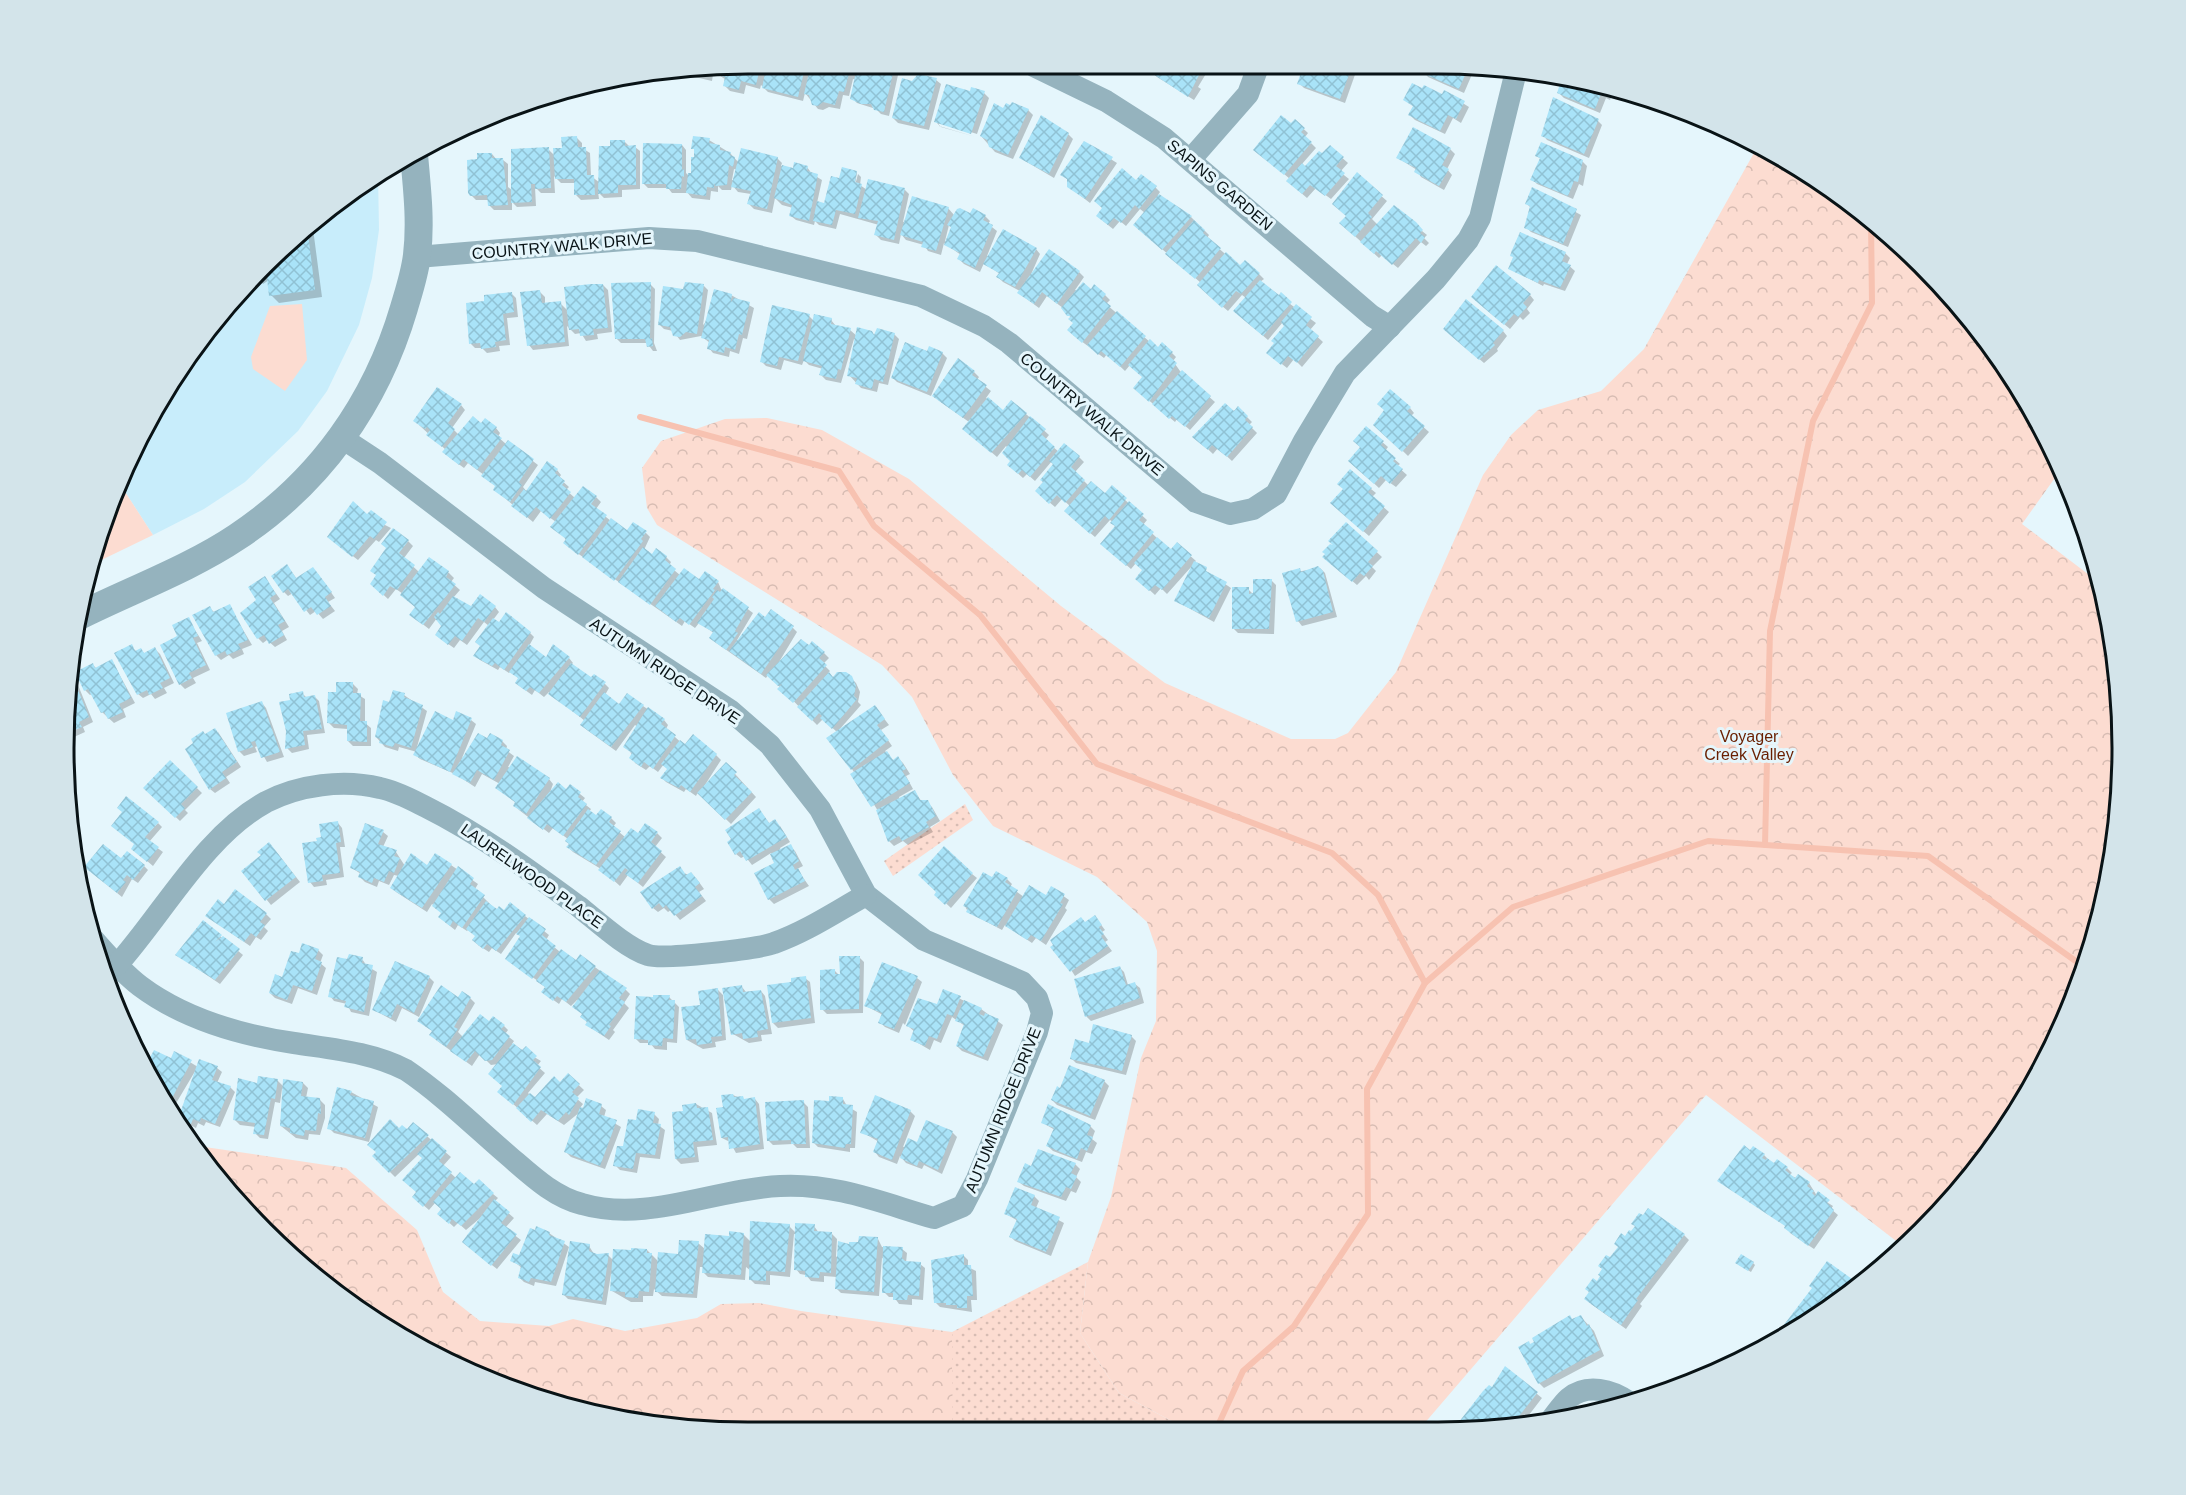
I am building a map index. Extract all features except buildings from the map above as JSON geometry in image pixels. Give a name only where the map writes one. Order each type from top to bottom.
[{"type":"street","name":"SAPINS GARDEN","points":[[1051,74],[1106,100],[1191,159],[1372,316],[1390,327]]},
{"type":"street","points":[[1191,159],[1248,94],[1255,74]]},
{"type":"street","name":"COUNTRY WALK DRIVE","points":[[417,257],[649,238],[697,241],[921,296],[984,326],[1009,343],[1196,502],[1230,514],[1253,509],[1276,494],[1304,441],[1345,373],[1436,279],[1475,230],[1480,218],[1514,78]]},
{"type":"street","points":[[87,612],[236,538],[295,490],[324,462],[342,438],[366,403],[384,367],[399,327],[417,257],[418,198],[415,162]]},
{"type":"street","name":"AUTUMN RIDGE DRIVE","points":[[105,952],[140,987],[218,1026],[269,1039],[357,1053],[397,1065],[422,1081],[550,1190],[581,1204],[630,1210],[743,1189],[813,1186],[870,1197],[934,1218],[963,1206],[977,1179],[1037,1032],[1042,1013],[1037,998],[1022,982],[924,940],[866,895],[820,809],[762,738],[722,705],[597,626],[488,548],[380,462],[342,438]]},
{"type":"street","name":"LAURELWOOD PLACE","points":[[117,965],[205,855],[242,818],[266,802],[314,786],[340,784],[382,788],[441,815],[494,846],[636,949],[648,955],[673,957],[773,944],[866,895]]},
{"type":"street","points":[[1558,1411],[1570,1397],[1585,1391],[1608,1391],[1619,1397]]},
{"type":"shaded area","points":[[378,184],[379,230],[372,278],[359,325],[327,391],[298,431],[245,482],[204,509],[153,535],[125,491],[143,449],[187,373],[241,303],[271,271],[337,213]]},
{"type":"green space","name":"Voyager Creek Valley","points":[[1754,152],[1813,187],[1883,241],[1945,303],[1999,373],[2043,449],[2055,477],[2022,524],[2091,576],[2107,660],[2112,748],[2107,835],[2090,922],[2061,1005],[2043,1046],[1999,1122],[1945,1192],[1897,1241],[1706,1095],[1426,1422],[1173,1422],[1119,1393],[1080,1333],[1088,1262],[1111,1197],[1141,1058],[1156,1021],[1157,951],[1147,922],[1097,877],[993,826],[953,775],[912,697],[882,665],[657,525],[647,508],[642,468],[661,441],[725,419],[767,418],[822,430],[909,479],[1061,606],[1165,683],[1291,739],[1335,739],[1348,733],[1396,672],[1483,475],[1511,435],[1538,410],[1601,391],[1644,349]]},
{"type":"green space","points":[[302,304],[307,360],[285,391],[253,369],[251,357],[270,306]]},
{"type":"green space","points":[[125,491],[153,535],[100,561]]},
{"type":"green space","points":[[965,804],[973,820],[893,876],[884,861]]},
{"type":"green space","points":[[205,1147],[346,1168],[417,1230],[443,1292],[480,1321],[549,1326],[573,1319],[625,1331],[697,1318],[721,1304],[759,1303],[952,1332],[952,1422],[703,1420],[616,1409],[573,1399],[531,1386],[449,1352],[373,1308],[303,1254],[271,1224],[241,1192]]},
{"type":"green space","points":[[1088,1262],[1080,1333],[1119,1393],[1173,1422],[952,1422],[952,1332]]},
{"type":"waterway","points":[[1765,845],[1770,631],[1813,421],[1872,303],[1871,231]]},
{"type":"waterway","points":[[640,417],[839,471],[874,526],[980,615],[1097,764],[1332,853],[1378,895],[1425,983]]},
{"type":"waterway","points":[[1220,1422],[1243,1371],[1294,1326],[1368,1214],[1367,1089],[1425,983],[1513,907],[1708,841],[1928,856],[2078,962]]}]
